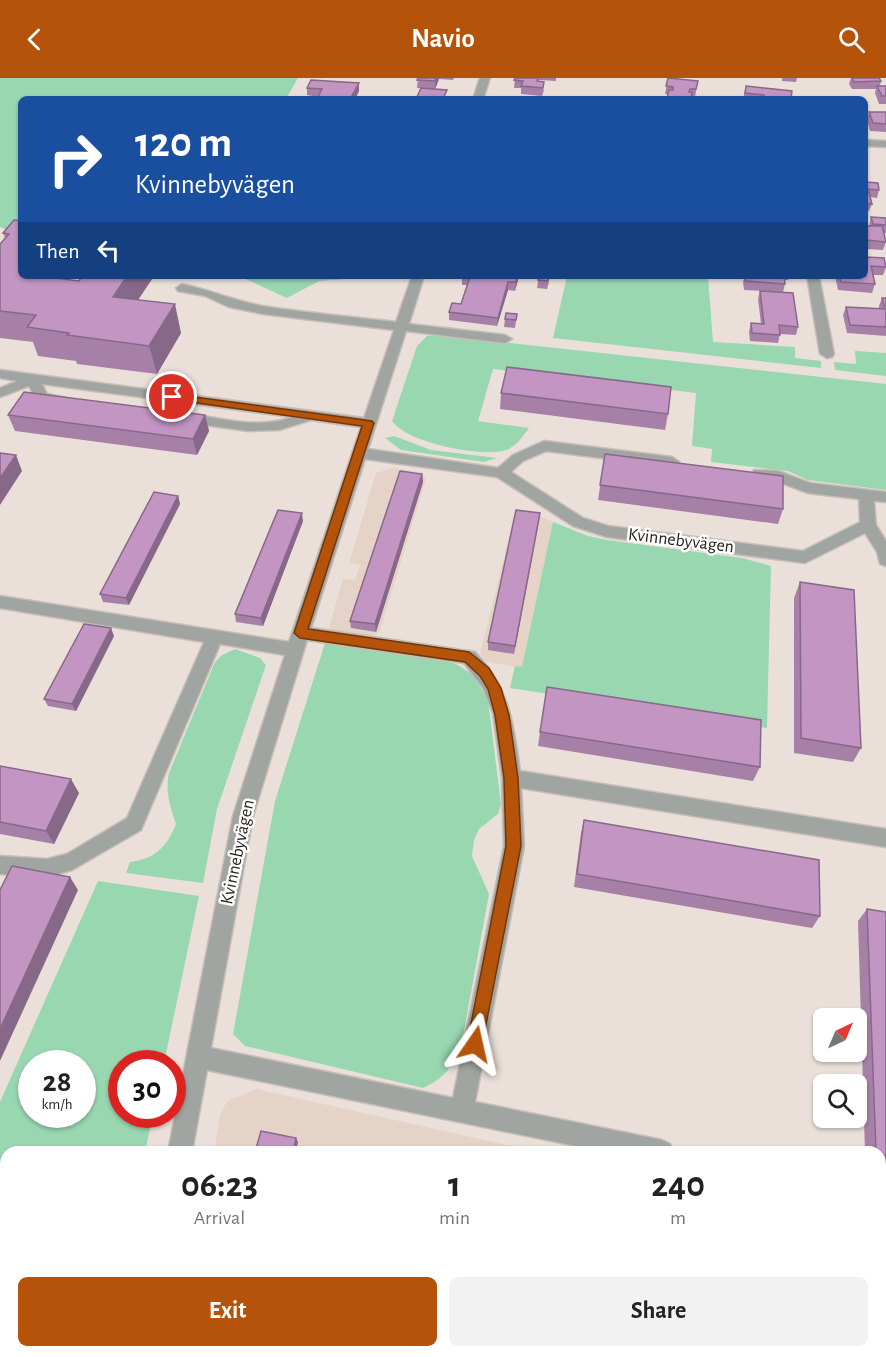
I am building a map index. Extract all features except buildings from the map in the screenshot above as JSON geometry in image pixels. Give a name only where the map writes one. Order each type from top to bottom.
[{"type":"street","points":[[479,96],[485,78]]},
{"type":"street","points":[[868,143],[886,144]]},
{"type":"street","name":"Kvinnebyvägen","points":[[181,1146],[243,816],[297,641],[417,279]]},
{"type":"street","points":[[814,279],[827,354]]},
{"type":"street","points":[[182,288],[208,292],[234,304],[263,310],[505,339]]},
{"type":"street","points":[[0,374],[369,423]]},
{"type":"street","points":[[0,393],[33,379]]},
{"type":"street","points":[[33,379],[42,398],[76,403]]},
{"type":"street","points":[[169,415],[270,428],[287,426],[309,415]]},
{"type":"street","points":[[501,473],[518,458],[544,446],[684,464]]},
{"type":"street","name":"Kvinnebyvägen","points":[[360,453],[501,473],[578,522],[607,531],[805,557],[868,525]]},
{"type":"street","points":[[743,471],[778,476],[808,488],[886,497]]},
{"type":"street","points":[[866,495],[868,525],[885,552],[886,560]]},
{"type":"street","points":[[0,602],[215,636],[469,657],[485,672],[494,688],[502,715],[511,778],[514,846],[462,1110]]},
{"type":"street","points":[[0,866],[47,868],[72,861],[134,824],[215,636]]},
{"type":"street","points":[[511,778],[886,838]]},
{"type":"street","points":[[198,1057],[633,1146]]},
{"type":"shaded area","points":[[393,468],[421,472],[426,479],[380,631],[372,637],[362,637],[328,631],[343,579],[355,580],[360,565],[349,563],[376,473]]},
{"type":"shaded area","points":[[529,511],[553,522],[522,668],[485,661],[480,653],[514,517]]},
{"type":"shaded area","points":[[256,1089],[512,1146],[215,1146],[220,1115],[227,1101]]},
{"type":"green space","points":[[0,78],[298,78],[288,96],[18,96],[18,235],[0,227]]},
{"type":"green space","points":[[246,279],[345,279],[319,281],[287,298]]},
{"type":"green space","points":[[566,279],[708,279],[713,342],[795,347],[795,358],[821,361],[821,368],[553,338]]},
{"type":"green space","points":[[436,335],[886,384],[886,490],[808,480],[788,471],[711,462],[712,449],[692,446],[696,393],[493,369],[478,421],[529,428],[519,440],[506,450],[495,452],[463,450],[428,442],[400,429],[392,421],[417,346],[427,336]]},
{"type":"green space","points":[[855,351],[886,353],[886,376],[835,370],[834,362],[856,364]]},
{"type":"green space","points":[[394,436],[431,450],[497,458],[484,462],[401,450],[385,438]]},
{"type":"green space","points":[[553,522],[588,536],[607,540],[742,558],[771,566],[767,728],[510,688],[515,666],[522,667]]},
{"type":"green space","points":[[325,643],[456,664],[472,674],[488,700],[501,804],[498,814],[479,829],[474,840],[472,856],[489,894],[461,1047],[446,1072],[437,1081],[423,1088],[245,1046],[233,1034],[275,801]]},
{"type":"green space","points":[[235,649],[260,658],[266,665],[217,809],[203,883],[126,873],[130,862],[153,855],[169,839],[176,824],[168,793],[169,773],[215,662],[222,655]]},
{"type":"green space","points":[[98,881],[199,896],[167,1050],[108,1050],[108,1128],[150,1128],[146,1146],[0,1146],[0,1102],[18,1061],[18,1128],[96,1128],[96,1050],[23,1050]]},
{"type":"route","points":[[172,397],[369,423],[300,633],[469,657],[485,672],[494,688],[502,715],[511,778],[514,846],[475,1044]]}]
